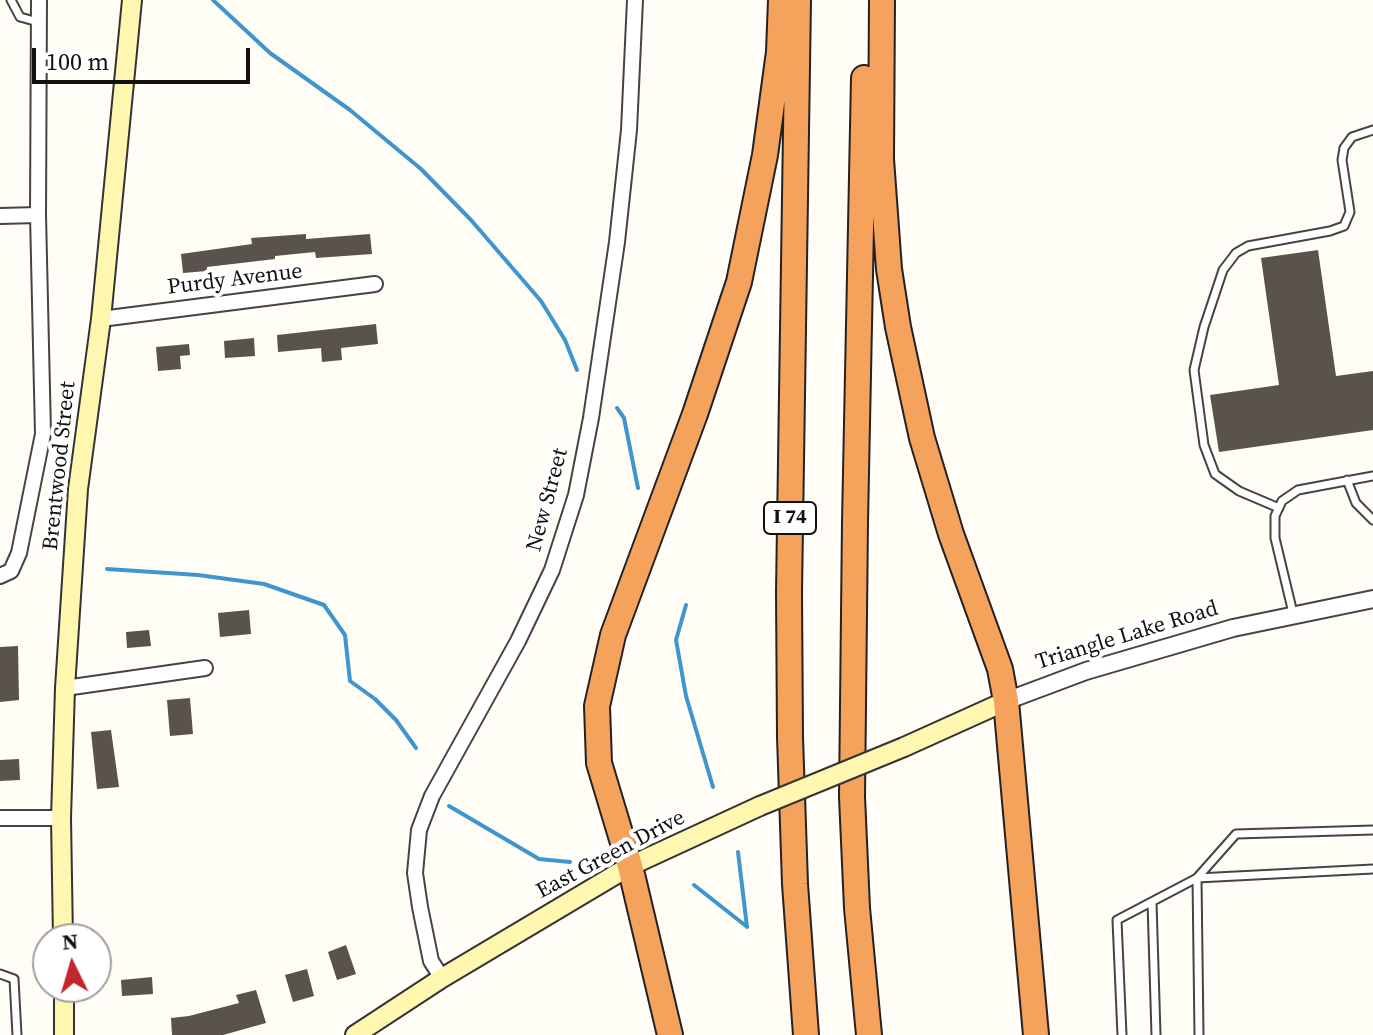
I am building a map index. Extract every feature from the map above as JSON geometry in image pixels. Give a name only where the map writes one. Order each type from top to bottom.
[{"type":"highway","points":[[670,1035],[630,866],[599,763],[597,706],[602,675],[631,581],[700,401],[739,282],[765,155],[779,52],[781,0]]},
{"type":"highway","name":"I 74","points":[[798,0],[789,592],[790,737],[795,884],[806,1035]]},
{"type":"highway","points":[[866,0],[852,797],[857,908],[869,1035]]},
{"type":"highway","points":[[882,0],[881,159],[888,255],[898,327],[922,438],[951,534],[1000,669],[1006,701],[1036,1035]]},
{"type":"highway","points":[[857,908],[873,965],[882,1035]]},
{"type":"main road","name":"Brentwood Street","points":[[63,923],[61,818],[65,688],[78,489],[101,319],[132,0]]},
{"type":"main road","name":"Triangle Lake Road","points":[[904,747],[1006,701]]},
{"type":"main road","name":"East Green Drive","points":[[355,1035],[442,978],[630,866],[760,806],[904,747]]},
{"type":"main road","points":[[64,1003],[64,1035]]},
{"type":"street","points":[[0,576],[11,571],[19,553],[43,434],[38,215],[39,0]]},
{"type":"street","name":"New Street","points":[[442,978],[431,961],[420,907],[415,873],[419,830],[432,796],[518,641],[552,570],[576,495],[591,418],[617,242],[629,130],[635,0]]},
{"type":"street","points":[[0,216],[38,215]]},
{"type":"street","name":"Purdy Avenue","points":[[101,319],[375,284]]},
{"type":"street","name":"Triangle Lake Road","points":[[1006,701],[1086,671],[1233,628],[1373,599]]},
{"type":"street","points":[[65,688],[205,668]]},
{"type":"street","points":[[0,818],[61,818]]},
{"type":"lane","points":[[11,0],[20,17],[38,22]]},
{"type":"lane","points":[[1279,508],[1239,491],[1215,474],[1204,445],[1194,370],[1204,327],[1223,270],[1236,253],[1248,246],[1344,226],[1350,212],[1342,160],[1344,148],[1352,137],[1373,130]]},
{"type":"lane","points":[[1294,615],[1275,538],[1275,516],[1282,501],[1298,490],[1373,476]]},
{"type":"lane","points":[[1347,480],[1356,503],[1373,520]]},
{"type":"lane","points":[[1122,1035],[1117,920],[1197,878],[1236,834],[1373,830]]},
{"type":"lane","points":[[1197,878],[1373,869]]},
{"type":"lane","points":[[1197,878],[1199,1035]]},
{"type":"lane","points":[[1152,902],[1156,1035]]},
{"type":"lane","points":[[0,974],[14,979],[17,1035]]},
{"type":"building","points":[[306,234],[306,239],[370,234],[372,254],[316,258],[315,252],[275,256],[275,259],[183,273],[181,254],[252,244],[251,238]]},
{"type":"building","points":[[1318,250],[1336,376],[1373,371],[1373,430],[1219,452],[1210,395],[1279,385],[1261,258]]},
{"type":"building","points":[[376,324],[378,344],[341,348],[342,360],[322,362],[321,348],[278,352],[277,335]]},
{"type":"building","points":[[254,338],[255,356],[225,358],[224,341]]},
{"type":"building","points":[[189,344],[190,355],[180,356],[181,369],[158,371],[156,347]]},
{"type":"building","points":[[249,610],[251,634],[220,637],[218,613]]},
{"type":"building","points":[[149,630],[151,646],[127,648],[126,632]]},
{"type":"building","points":[[18,646],[19,700],[0,702],[0,647]]},
{"type":"building","points":[[190,698],[193,734],[170,736],[167,700]]},
{"type":"building","points":[[111,730],[119,787],[97,789],[91,732]]},
{"type":"building","points":[[19,759],[20,780],[0,781],[0,760]]},
{"type":"building","points":[[346,945],[356,974],[337,980],[328,952]]},
{"type":"building","points":[[307,969],[314,996],[293,1002],[285,975]]},
{"type":"building","points":[[152,977],[153,994],[122,996],[121,980]]},
{"type":"building","points":[[256,990],[266,1023],[223,1035],[172,1035],[171,1018],[239,1003],[236,995]]},
{"type":"waterway","points":[[213,0],[270,53],[350,110],[421,169],[471,220],[541,301],[565,340],[577,370]]},
{"type":"waterway","points":[[617,408],[624,418],[638,488]]},
{"type":"waterway","points":[[107,569],[198,575],[264,584],[324,605],[345,635],[350,681],[375,699],[396,720],[416,748]]},
{"type":"waterway","points":[[686,605],[676,640],[686,696],[713,787]]},
{"type":"waterway","points":[[449,806],[539,859],[570,862]]},
{"type":"waterway","points":[[738,852],[747,927]]},
{"type":"waterway","points":[[694,885],[746,926]]}]
